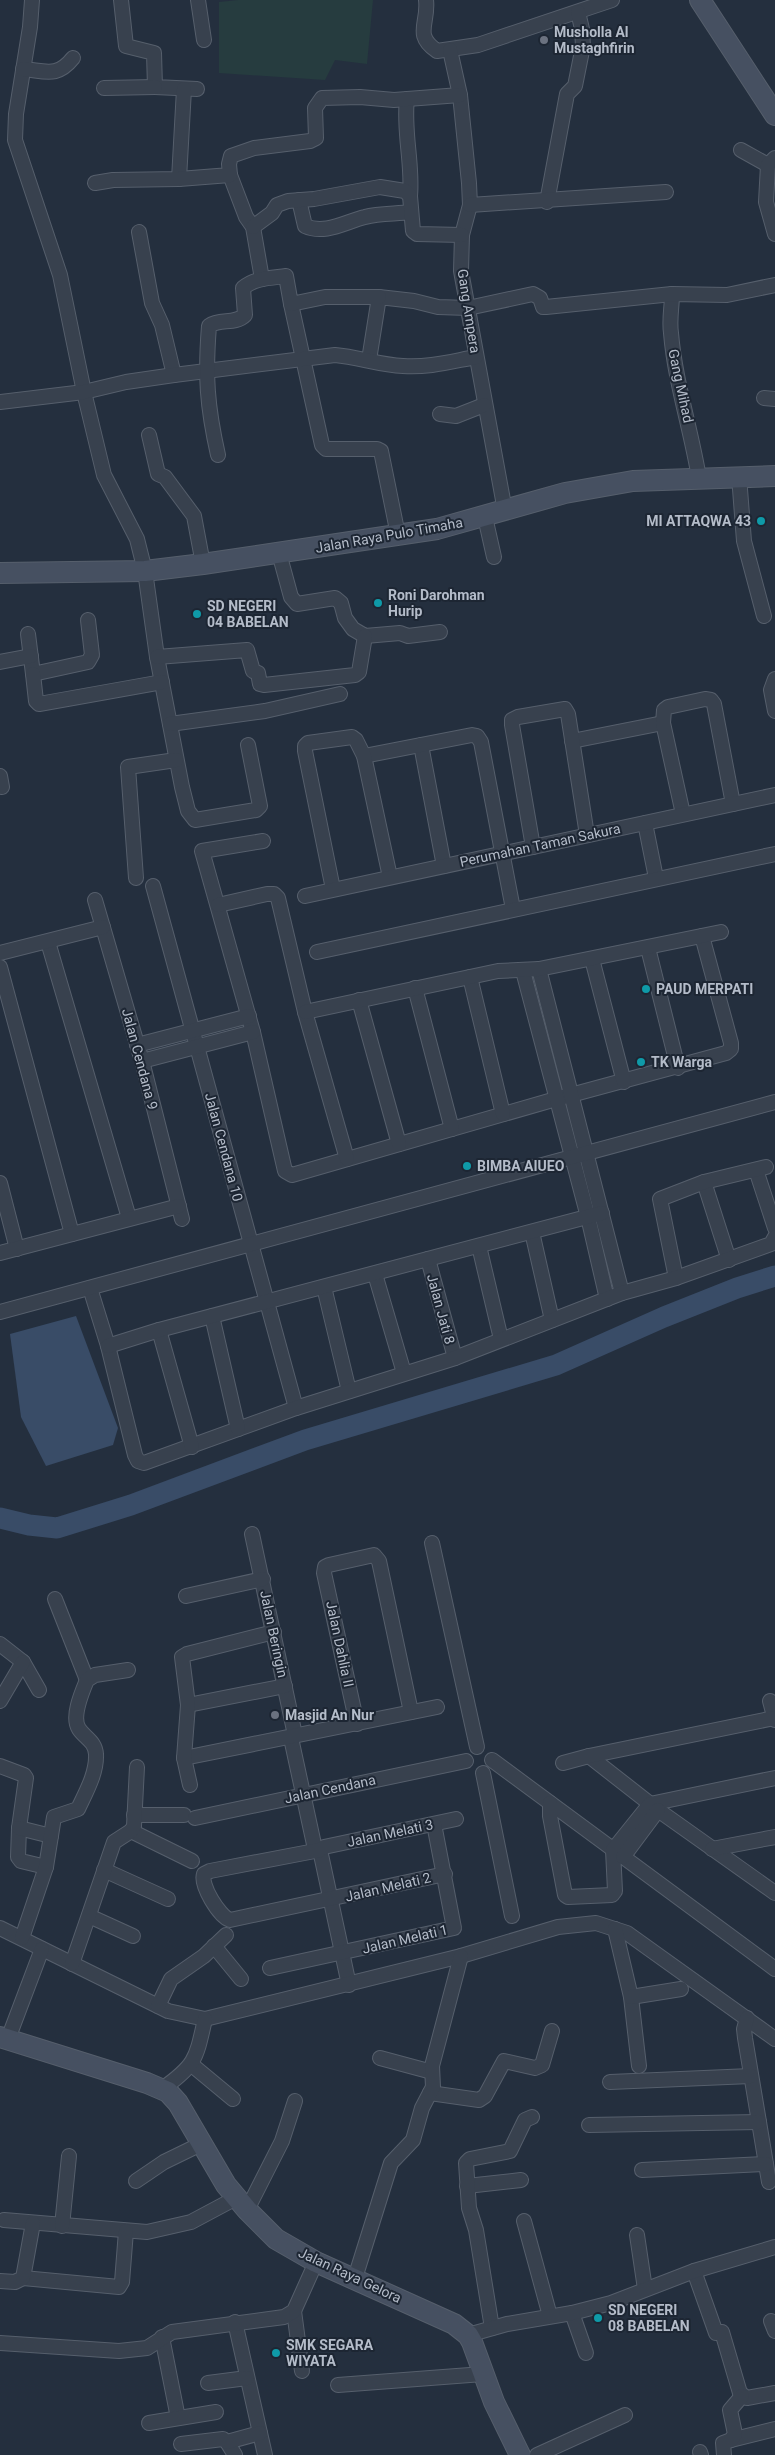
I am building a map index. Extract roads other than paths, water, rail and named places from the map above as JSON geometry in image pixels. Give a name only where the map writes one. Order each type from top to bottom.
[{"type":"street","points":[[32,0],[30,27],[16,114],[15,140],[60,275],[84,392],[104,476],[135,534],[145,571],[176,760],[188,811],[195,820],[256,810],[260,806],[248,745]]},
{"type":"street","points":[[121,0],[126,46],[154,53],[155,87]]},
{"type":"street","points":[[198,0],[204,40]]},
{"type":"street","points":[[426,0],[423,35],[425,43],[437,51],[478,45],[612,0]]},
{"type":"street","points":[[700,0],[775,115]]},
{"type":"street","points":[[547,202],[565,102],[569,89],[575,86],[583,46],[578,12]]},
{"type":"street","name":"Gang Ampera","points":[[450,50],[460,96],[470,183],[470,205],[462,235],[462,271],[484,405],[505,511]]},
{"type":"street","points":[[23,69],[57,72],[64,70],[73,58]]},
{"type":"street","points":[[104,88],[155,87],[191,89],[179,179]]},
{"type":"street","points":[[262,279],[253,227],[246,217],[230,175],[229,164],[231,156],[254,148],[310,141],[316,138],[316,108],[322,98],[407,99],[460,96]]},
{"type":"street","points":[[407,99],[405,112],[412,175],[410,196],[414,230],[417,234],[462,235]]},
{"type":"street","points":[[741,150],[772,162],[766,202],[775,234]]},
{"type":"street","points":[[95,183],[130,179],[179,179],[230,175]]},
{"type":"street","points":[[253,227],[272,213],[277,205],[299,200],[380,187],[405,191],[410,196]]},
{"type":"street","points":[[470,205],[513,201],[547,202],[666,192]]},
{"type":"street","points":[[299,200],[305,226],[312,229],[348,224],[364,217],[411,212]]},
{"type":"street","points":[[139,232],[152,304],[162,325],[174,375]]},
{"type":"street","points":[[218,455],[209,416],[205,372],[209,326],[213,323],[240,320],[245,315],[243,288],[248,284],[262,279],[286,276],[302,359],[322,445],[326,449],[377,449],[381,451],[398,535]]},
{"type":"street","points":[[291,304],[325,297],[379,297],[414,301],[438,308],[468,308],[533,294],[540,298],[543,307],[546,307],[672,294],[727,294],[775,285]]},
{"type":"street","name":"Gang Mihad","points":[[672,294],[671,334],[678,386],[692,436],[699,478]]},
{"type":"street","points":[[369,360],[379,297]]},
{"type":"street","points":[[0,402],[84,392],[126,382],[174,375],[335,355],[404,366],[430,365],[476,357]]},
{"type":"street","points":[[440,414],[456,416],[484,405]]},
{"type":"street","points":[[149,435],[158,474],[165,477],[194,516],[203,564]]},
{"type":"street","points":[[739,476],[746,554],[764,616]]},
{"type":"street","name":"Jalan Raya Pulo Timaha","points":[[0,573],[145,571],[203,564],[398,535],[485,517],[565,493],[623,483],[739,476],[775,476]]},
{"type":"street","points":[[485,517],[494,557]]},
{"type":"street","points":[[279,553],[294,603],[299,604],[335,598],[341,603],[345,618],[353,629],[365,636],[400,633],[408,636],[440,632]]},
{"type":"street","points":[[34,674],[90,660],[92,655],[88,620]]},
{"type":"street","points":[[28,634],[36,701],[39,704],[162,682]]},
{"type":"street","points":[[158,657],[247,650],[253,671],[258,673],[260,684],[264,685],[355,674],[358,672],[365,636]]},
{"type":"street","points":[[0,662],[31,656]]},
{"type":"street","points":[[775,679],[771,690],[775,711]]},
{"type":"street","points":[[170,724],[265,711],[340,694]]},
{"type":"street","points":[[683,814],[664,722],[664,710],[668,706],[705,699],[711,700],[714,704],[732,804]]},
{"type":"street","points":[[533,847],[512,720],[565,709],[568,714],[587,835]]},
{"type":"street","points":[[572,741],[664,722]]},
{"type":"street","points":[[364,756],[472,735],[477,736],[481,742],[513,909]]},
{"type":"street","points":[[333,890],[305,746],[308,743],[352,737],[356,740],[364,756],[390,878]]},
{"type":"street","points":[[421,745],[444,866]]},
{"type":"street","points":[[136,878],[128,767],[176,760]]},
{"type":"street","name":"Perumahan Taman Sakura","points":[[305,896],[775,795]]},
{"type":"street","points":[[645,823],[656,878]]},
{"type":"street","points":[[263,841],[202,851],[249,1016],[285,1171],[292,1175],[563,1097],[678,1068],[726,1053],[731,1049],[702,936]]},
{"type":"street","points":[[317,952],[775,854]]},
{"type":"street","name":"Jalan Cendana 10","points":[[153,886],[296,1408]]},
{"type":"street","points":[[218,905],[267,894],[274,894],[278,898],[304,1012],[347,1159]]},
{"type":"street","name":"Jalan Cendana 9","points":[[95,900],[142,1061],[180,1212],[129,1218]]},
{"type":"street","points":[[0,953],[103,927]]},
{"type":"street","points":[[304,1012],[498,971],[539,969],[721,932]]},
{"type":"street","points":[[0,1254],[129,1218],[48,942]]},
{"type":"street","points":[[648,948],[678,1068]]},
{"type":"street","points":[[592,959],[624,1082]]},
{"type":"street","points":[[0,967],[72,1234]]},
{"type":"street","points":[[539,969],[563,1097],[572,1157],[607,1299]]},
{"type":"street","points":[[523,971],[563,1097],[586,1153],[622,1293]]},
{"type":"street","points":[[470,977],[503,1114]]},
{"type":"street","points":[[415,988],[452,1129]]},
{"type":"street","points":[[359,1000],[399,1144]]},
{"type":"street","points":[[137,1045],[249,1016]]},
{"type":"street","points":[[142,1061],[253,1032]]},
{"type":"street","points":[[0,1312],[775,1102]]},
{"type":"street","points":[[676,1278],[660,1198],[704,1182],[761,1168],[775,1228]]},
{"type":"street","points":[[704,1182],[729,1260]]},
{"type":"street","points":[[0,1183],[17,1249]]},
{"type":"street","points":[[108,1346],[159,1330],[602,1213]]},
{"type":"street","points":[[532,1232],[552,1320]]},
{"type":"street","points":[[90,1288],[108,1346],[136,1459],[144,1463],[296,1408],[455,1358],[622,1293],[676,1278],[729,1260],[771,1244],[775,1237]]},
{"type":"street","points":[[479,1246],[501,1339]]},
{"type":"street","name":"Jalan Jati 8","points":[[428,1259],[455,1358]]},
{"type":"street","points":[[601,1276],[616,1272]]},
{"type":"street","points":[[375,1274],[404,1373]]},
{"type":"street","points":[[324,1287],[349,1391]]},
{"type":"street","points":[[212,1316],[238,1429]]},
{"type":"street","points":[[159,1330],[192,1447]]},
{"type":"street","name":"Jalan Beringin","points":[[252,1534],[349,1985]]},
{"type":"street","points":[[432,1543],[477,1747]]},
{"type":"street","name":"Jalan Dahlia II","points":[[358,1724],[324,1573],[325,1567],[329,1565],[374,1555],[378,1556],[411,1712]]},
{"type":"street","points":[[186,1596],[263,1579]]},
{"type":"street","points":[[22,1938],[46,1867],[55,1815],[78,1809],[92,1777],[96,1752],[92,1741],[80,1730],[76,1719],[86,1680],[55,1599]]},
{"type":"street","points":[[190,1785],[184,1758],[188,1706],[182,1657],[186,1654],[274,1632]]},
{"type":"street","points":[[0,1644],[24,1662],[39,1690]]},
{"type":"street","points":[[0,1701],[24,1662]]},
{"type":"street","points":[[86,1680],[95,1675],[128,1670]]},
{"type":"street","points":[[188,1706],[285,1686]]},
{"type":"street","points":[[563,1764],[589,1756],[775,1719],[770,1701]]},
{"type":"street","points":[[184,1758],[437,1707]]},
{"type":"street","points":[[477,1747],[489,1751],[492,1760],[490,1768],[483,1772],[472,1771],[466,1762],[469,1752],[477,1747]]},
{"type":"street","points":[[589,1756],[654,1807],[775,1893]]},
{"type":"street","points":[[492,1760],[775,1969]]},
{"type":"street","name":"Jalan Cendana","points":[[134,1815],[189,1816],[466,1762]]},
{"type":"street","points":[[0,1766],[26,1777],[19,1828],[17,1854],[19,1859],[46,1867]]},
{"type":"street","points":[[72,1964],[114,1842],[131,1831],[137,1767]]},
{"type":"street","points":[[483,1772],[512,1916]]},
{"type":"street","points":[[550,1802],[550,1816],[565,1895],[568,1897],[614,1894],[618,1854],[654,1807],[775,1778]]},
{"type":"street","name":"Jalan Melati 3","points":[[203,1876],[210,1871],[456,1819]]},
{"type":"street","name":"Jalan Melati 1","points":[[342,1954],[454,1928],[434,1824]]},
{"type":"street","points":[[19,1828],[51,1836]]},
{"type":"street","points":[[131,1831],[192,1861]]},
{"type":"street","points":[[712,1849],[775,1837]]},
{"type":"street","points":[[104,1870],[168,1899]]},
{"type":"street","name":"Jalan Melati 2","points":[[203,1876],[204,1885],[223,1916],[230,1920],[445,1874]]},
{"type":"street","points":[[89,1916],[133,1936]]},
{"type":"street","points":[[0,1928],[158,2006],[179,2015],[205,2019],[462,1956],[558,1927],[596,1923],[627,1932],[775,2039]]},
{"type":"street","points":[[615,1929],[631,1997],[640,2066]]},
{"type":"street","points":[[158,2006],[172,1979],[226,1935]]},
{"type":"street","points":[[214,1946],[241,1979]]},
{"type":"street","points":[[4,2038],[42,1948]]},
{"type":"street","points":[[270,1968],[342,1954]]},
{"type":"street","points":[[355,2278],[391,2163],[413,2140],[422,2108],[433,2087],[432,2072],[462,1956]]},
{"type":"street","points":[[631,1997],[681,1989]]},
{"type":"street","points":[[747,2018],[744,2029],[769,2182]]},
{"type":"street","points":[[162,2089],[192,2066],[205,2019]]},
{"type":"street","points":[[430,2093],[479,2100],[485,2096],[504,2061],[535,2068],[542,2065],[552,2032]]},
{"type":"street","name":"Jalan Raya Gelora","points":[[4,2038],[162,2089],[178,2103],[201,2144],[242,2204],[276,2239],[316,2262],[454,2324],[468,2335]]},
{"type":"street","points":[[380,2058],[432,2072]]},
{"type":"street","points":[[192,2066],[233,2099]]},
{"type":"street","points":[[610,2082],[751,2076]]},
{"type":"street","points":[[4,2220],[147,2232],[191,2222],[242,2204],[282,2141],[295,2101]]},
{"type":"street","points":[[492,2328],[476,2230],[469,2208],[467,2161],[510,2151],[525,2120],[532,2117]]},
{"type":"street","points":[[589,2126],[759,2122]]},
{"type":"street","points":[[136,2181],[164,2162],[201,2144]]},
{"type":"street","points":[[62,2226],[69,2156]]},
{"type":"street","points":[[642,2170],[766,2164]]},
{"type":"street","points":[[467,2186],[521,2180]]},
{"type":"street","points":[[524,2220],[550,2316]]},
{"type":"street","points":[[23,2278],[33,2223]]},
{"type":"street","points":[[0,2281],[15,2282],[23,2278],[120,2287],[126,2231]]},
{"type":"street","points":[[637,2234],[645,2289]]},
{"type":"street","points":[[520,2455],[483,2374],[468,2335],[492,2328],[572,2313],[611,2303],[694,2271],[775,2247]]},
{"type":"street","points":[[302,2371],[294,2311],[316,2262]]},
{"type":"street","points":[[694,2271],[716,2334],[722,2332],[742,2396]]},
{"type":"street","points":[[0,2343],[118,2351],[147,2348],[172,2332],[235,2322],[284,2317],[294,2311]]},
{"type":"street","points":[[572,2313],[586,2353]]},
{"type":"street","points":[[235,2322],[265,2455]]},
{"type":"street","points":[[162,2337],[178,2418]]},
{"type":"street","points":[[338,2385],[483,2374]]},
{"type":"street","points":[[208,2383],[247,2378]]},
{"type":"street","points":[[742,2396],[747,2398],[775,2393]]},
{"type":"street","points":[[731,2440],[735,2434],[730,2410],[742,2396]]},
{"type":"street","points":[[148,2423],[216,2412]]},
{"type":"street","points":[[537,2455],[625,2415]]},
{"type":"street","points":[[724,2455],[723,2443],[775,2428]]},
{"type":"street","points":[[227,2442],[260,2433]]},
{"type":"street","points":[[181,2444],[223,2439],[235,2455]]},
{"type":"water","points":[[76,1316],[118,1428],[113,1445],[46,1466],[21,1417],[10,1334]]},
{"type":"waterway","points":[[0,1518],[29,1525],[57,1528],[131,1505],[305,1440],[556,1365],[664,1317],[737,1288],[775,1276]]},
{"type":"place","name":"Musholla Al Mustaghfirin","points":[[544,40]]},
{"type":"place","name":"MI ATTAQWA 43","points":[[761,521]]},
{"type":"place","name":"Roni Darohman Hurip","points":[[378,603]]},
{"type":"place","name":"SD NEGERI 04 BABELAN","points":[[197,614]]},
{"type":"place","name":"PAUD MERPATI","points":[[646,989]]},
{"type":"place","name":"TK Warga","points":[[641,1062]]},
{"type":"place","name":"BIMBA AIUEO","points":[[467,1166]]},
{"type":"place","name":"Masjid An Nur","points":[[275,1715]]},
{"type":"place","name":"SD NEGERI 08 BABELAN","points":[[598,2318]]},
{"type":"place","name":"SMK SEGARA WIYATA","points":[[276,2353]]}]
